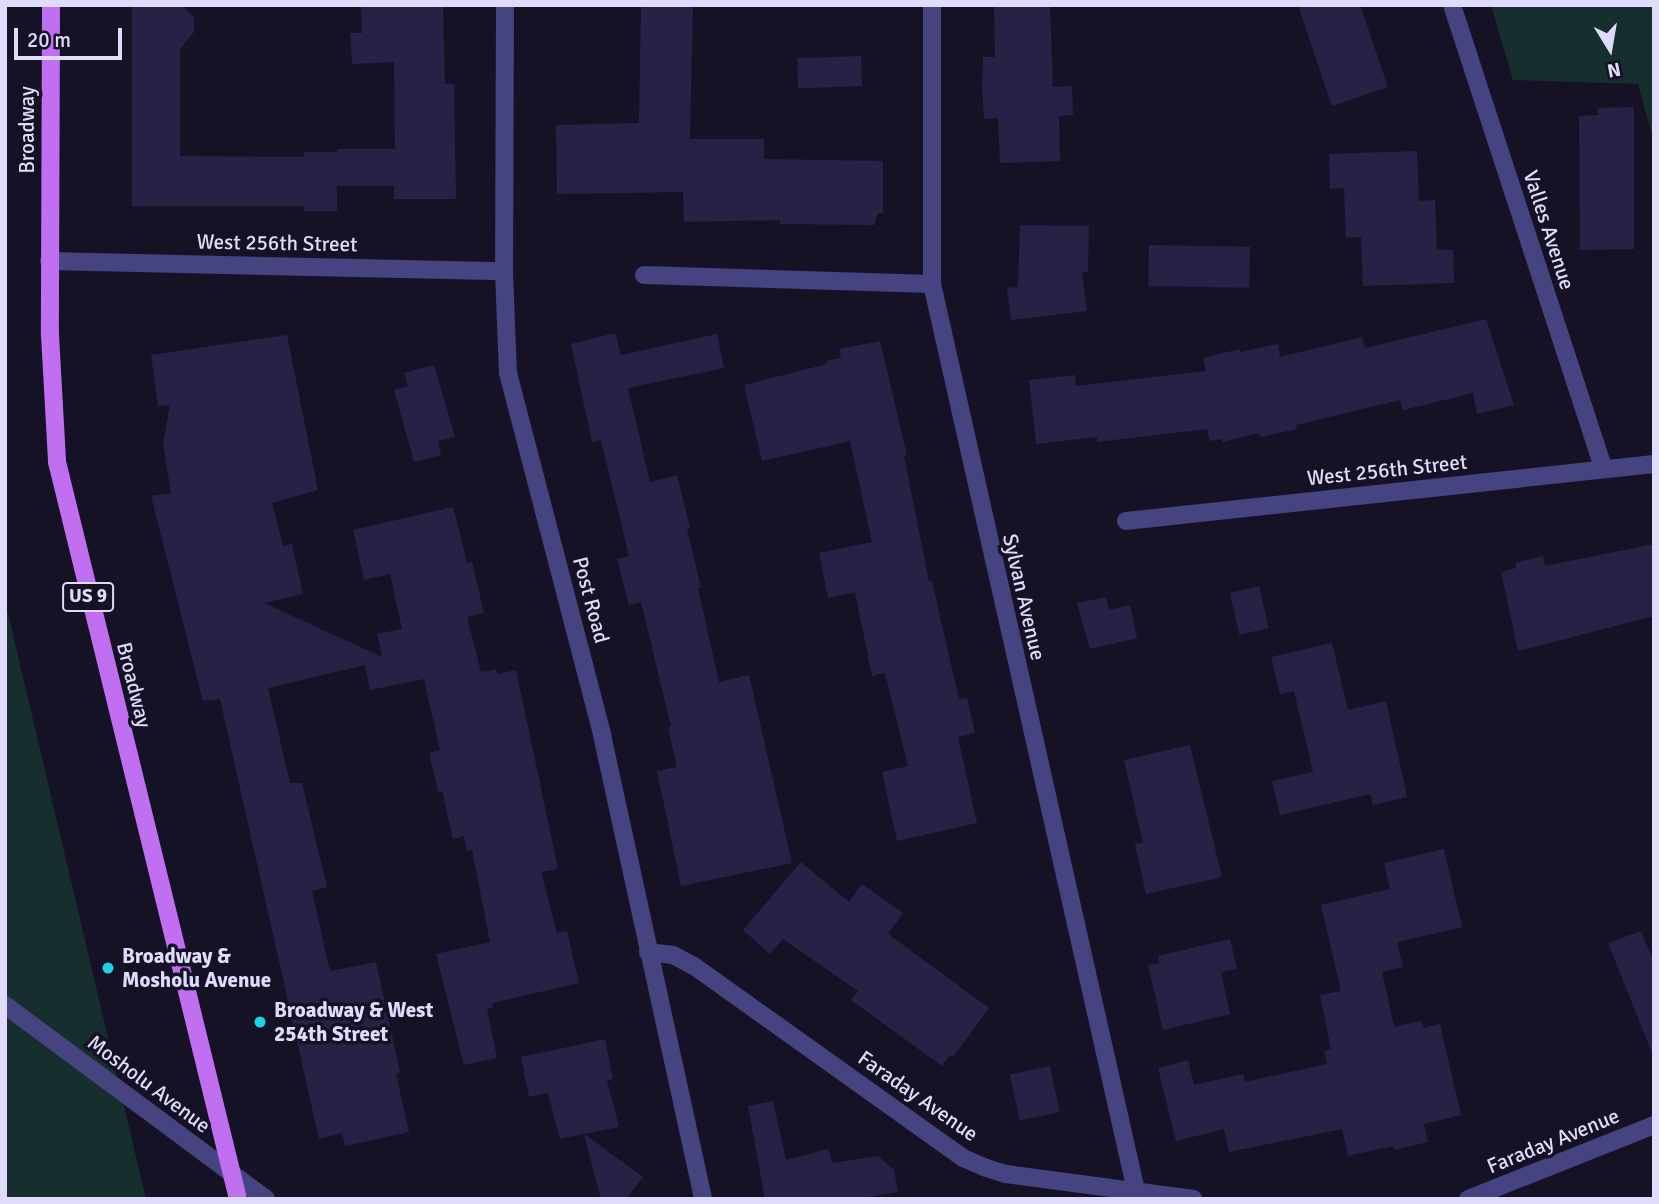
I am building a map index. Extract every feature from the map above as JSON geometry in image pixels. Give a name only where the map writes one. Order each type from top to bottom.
[{"type":"main road","name":"Broadway","points":[[51,5],[49,261],[51,391],[57,462],[64,500],[238,1199]]},
{"type":"street","name":"Post Road","points":[[505,5],[504,271],[508,373],[602,735],[703,1199]]},
{"type":"street","name":"Sylvan Avenue","points":[[933,5],[932,284],[1136,1191]]},
{"type":"street","name":"Valles Avenue","points":[[1452,5],[1605,469]]},
{"type":"street","name":"West 256th Street","points":[[49,261],[504,271]]},
{"type":"street","points":[[644,275],[932,284]]},
{"type":"street","name":"West 256th Street","points":[[1126,522],[1654,464]]},
{"type":"street","name":"Faraday Avenue","points":[[648,952],[673,955],[694,966],[964,1158],[1006,1174],[1193,1199]]},
{"type":"street","name":"Mosholu Avenue","points":[[5,1005],[266,1199]]},
{"type":"street","name":"Faraday Avenue","points":[[1468,1199],[1654,1125]]},
{"type":"green space","points":[[1491,5],[1654,5],[1654,142],[1638,84],[1513,80]]},
{"type":"green space","points":[[5,601],[146,1199],[5,1199]]},
{"type":"building","points":[[132,5],[181,5],[194,17],[194,32],[180,49],[180,156],[304,157],[304,152],[337,152],[337,149],[395,149],[394,62],[352,64],[350,33],[362,33],[361,5],[443,5],[445,84],[454,84],[456,199],[394,199],[394,186],[337,186],[337,211],[303,211],[304,206],[132,206]]},
{"type":"building","points":[[641,5],[693,5],[690,139],[764,139],[764,159],[883,161],[883,213],[878,213],[874,225],[780,224],[780,220],[684,222],[683,192],[557,194],[556,125],[639,123]]},
{"type":"building","points":[[994,5],[1050,5],[1053,87],[1072,86],[1073,115],[1059,116],[1060,161],[1000,163],[998,118],[984,119],[982,88],[983,57],[995,57]]},
{"type":"building","points":[[1298,5],[1360,5],[1388,87],[1332,106]]},
{"type":"building","points":[[861,56],[862,86],[798,88],[797,58]]},
{"type":"building","points":[[1634,107],[1634,249],[1580,250],[1579,116],[1598,115],[1598,108]]},
{"type":"building","points":[[1417,151],[1419,201],[1435,200],[1437,250],[1453,250],[1454,283],[1363,286],[1361,237],[1346,238],[1344,188],[1330,189],[1329,154]]},
{"type":"building","points":[[1020,225],[1089,226],[1088,272],[1082,272],[1087,311],[1011,320],[1007,288],[1018,287]]},
{"type":"building","points":[[1149,245],[1250,247],[1249,288],[1148,286]]},
{"type":"building","points":[[1486,319],[1514,405],[1477,414],[1473,393],[1403,410],[1400,400],[1296,425],[1297,429],[1260,437],[1259,433],[1223,442],[1222,439],[1210,441],[1207,429],[1097,442],[1097,437],[1036,444],[1029,380],[1075,375],[1076,386],[1206,371],[1203,358],[1240,349],[1240,352],[1278,344],[1280,357],[1362,337],[1365,348]]},
{"type":"building","points":[[615,333],[621,355],[717,334],[724,368],[628,388],[650,482],[677,475],[690,528],[687,529],[701,588],[698,588],[719,682],[749,675],[792,863],[681,886],[657,771],[677,767],[668,727],[671,726],[641,602],[629,605],[617,559],[629,556],[601,440],[592,442],[571,344]]},
{"type":"building","points":[[287,335],[318,490],[272,503],[283,546],[292,544],[303,594],[264,603],[382,657],[377,634],[402,629],[390,574],[364,580],[353,530],[453,507],[467,563],[472,562],[484,613],[467,617],[481,672],[496,669],[498,674],[516,670],[558,869],[541,872],[557,933],[567,931],[579,983],[492,1003],[493,1007],[487,1009],[497,1058],[464,1065],[436,954],[490,942],[472,850],[467,851],[464,836],[453,839],[442,791],[438,792],[429,753],[440,750],[424,679],[370,690],[365,665],[268,688],[290,783],[302,783],[327,887],[312,891],[330,971],[376,962],[400,1072],[396,1074],[409,1132],[345,1146],[342,1133],[319,1139],[220,699],[203,701],[151,496],[171,493],[163,444],[170,405],[158,406],[151,355]]},
{"type":"building","points":[[880,341],[907,455],[904,456],[929,581],[932,581],[959,700],[967,698],[975,733],[958,737],[977,823],[897,841],[882,772],[908,766],[885,673],[872,676],[855,592],[828,598],[819,553],[872,542],[850,441],[762,461],[744,385],[827,364],[827,361],[841,358],[839,349]]},
{"type":"building","points":[[434,365],[455,437],[438,441],[441,455],[414,462],[394,390],[408,386],[404,373]]},
{"type":"building","points":[[1654,544],[1654,616],[1518,651],[1501,572],[1516,568],[1515,563],[1543,556],[1545,566]]},
{"type":"building","points":[[1259,586],[1269,628],[1239,635],[1230,593]]},
{"type":"building","points":[[1106,597],[1109,610],[1130,605],[1137,638],[1090,649],[1077,603]]},
{"type":"building","points":[[1332,643],[1348,710],[1386,701],[1407,797],[1373,805],[1370,794],[1280,815],[1272,781],[1313,772],[1294,691],[1280,694],[1271,657]]},
{"type":"building","points":[[1190,745],[1222,877],[1146,894],[1135,844],[1143,843],[1124,760]]},
{"type":"building","points":[[1444,849],[1462,927],[1397,942],[1403,967],[1382,972],[1394,1027],[1421,1021],[1423,1028],[1440,1024],[1461,1115],[1424,1124],[1428,1142],[1348,1156],[1342,1129],[1229,1152],[1224,1129],[1176,1141],[1158,1068],[1188,1060],[1194,1085],[1243,1074],[1245,1082],[1327,1064],[1324,1051],[1331,1049],[1320,995],[1341,991],[1321,905],[1390,889],[1384,863]]},
{"type":"building","points":[[801,862],[849,902],[862,884],[903,913],[888,934],[989,1008],[953,1057],[950,1055],[942,1066],[851,1000],[858,991],[783,939],[770,954],[743,930]]},
{"type":"building","points":[[1641,931],[1654,963],[1652,1053],[1608,943]]},
{"type":"building","points":[[1230,939],[1237,969],[1221,972],[1230,1014],[1163,1030],[1148,965],[1159,963],[1158,956]]},
{"type":"building","points":[[605,1039],[613,1079],[607,1080],[619,1127],[560,1139],[548,1093],[529,1097],[521,1057]]},
{"type":"building","points":[[1050,1066],[1060,1112],[1020,1120],[1010,1075]]},
{"type":"building","points":[[773,1101],[786,1160],[828,1149],[832,1163],[878,1156],[894,1170],[898,1192],[856,1199],[765,1199],[748,1106]]},
{"type":"building","points":[[584,1134],[643,1177],[626,1199],[601,1199]]},
{"type":"place","name":"Broadway & Mosholu Avenue","points":[[108,968]]},
{"type":"place","name":"Broadway & West 254th Street","points":[[260,1022]]}]
